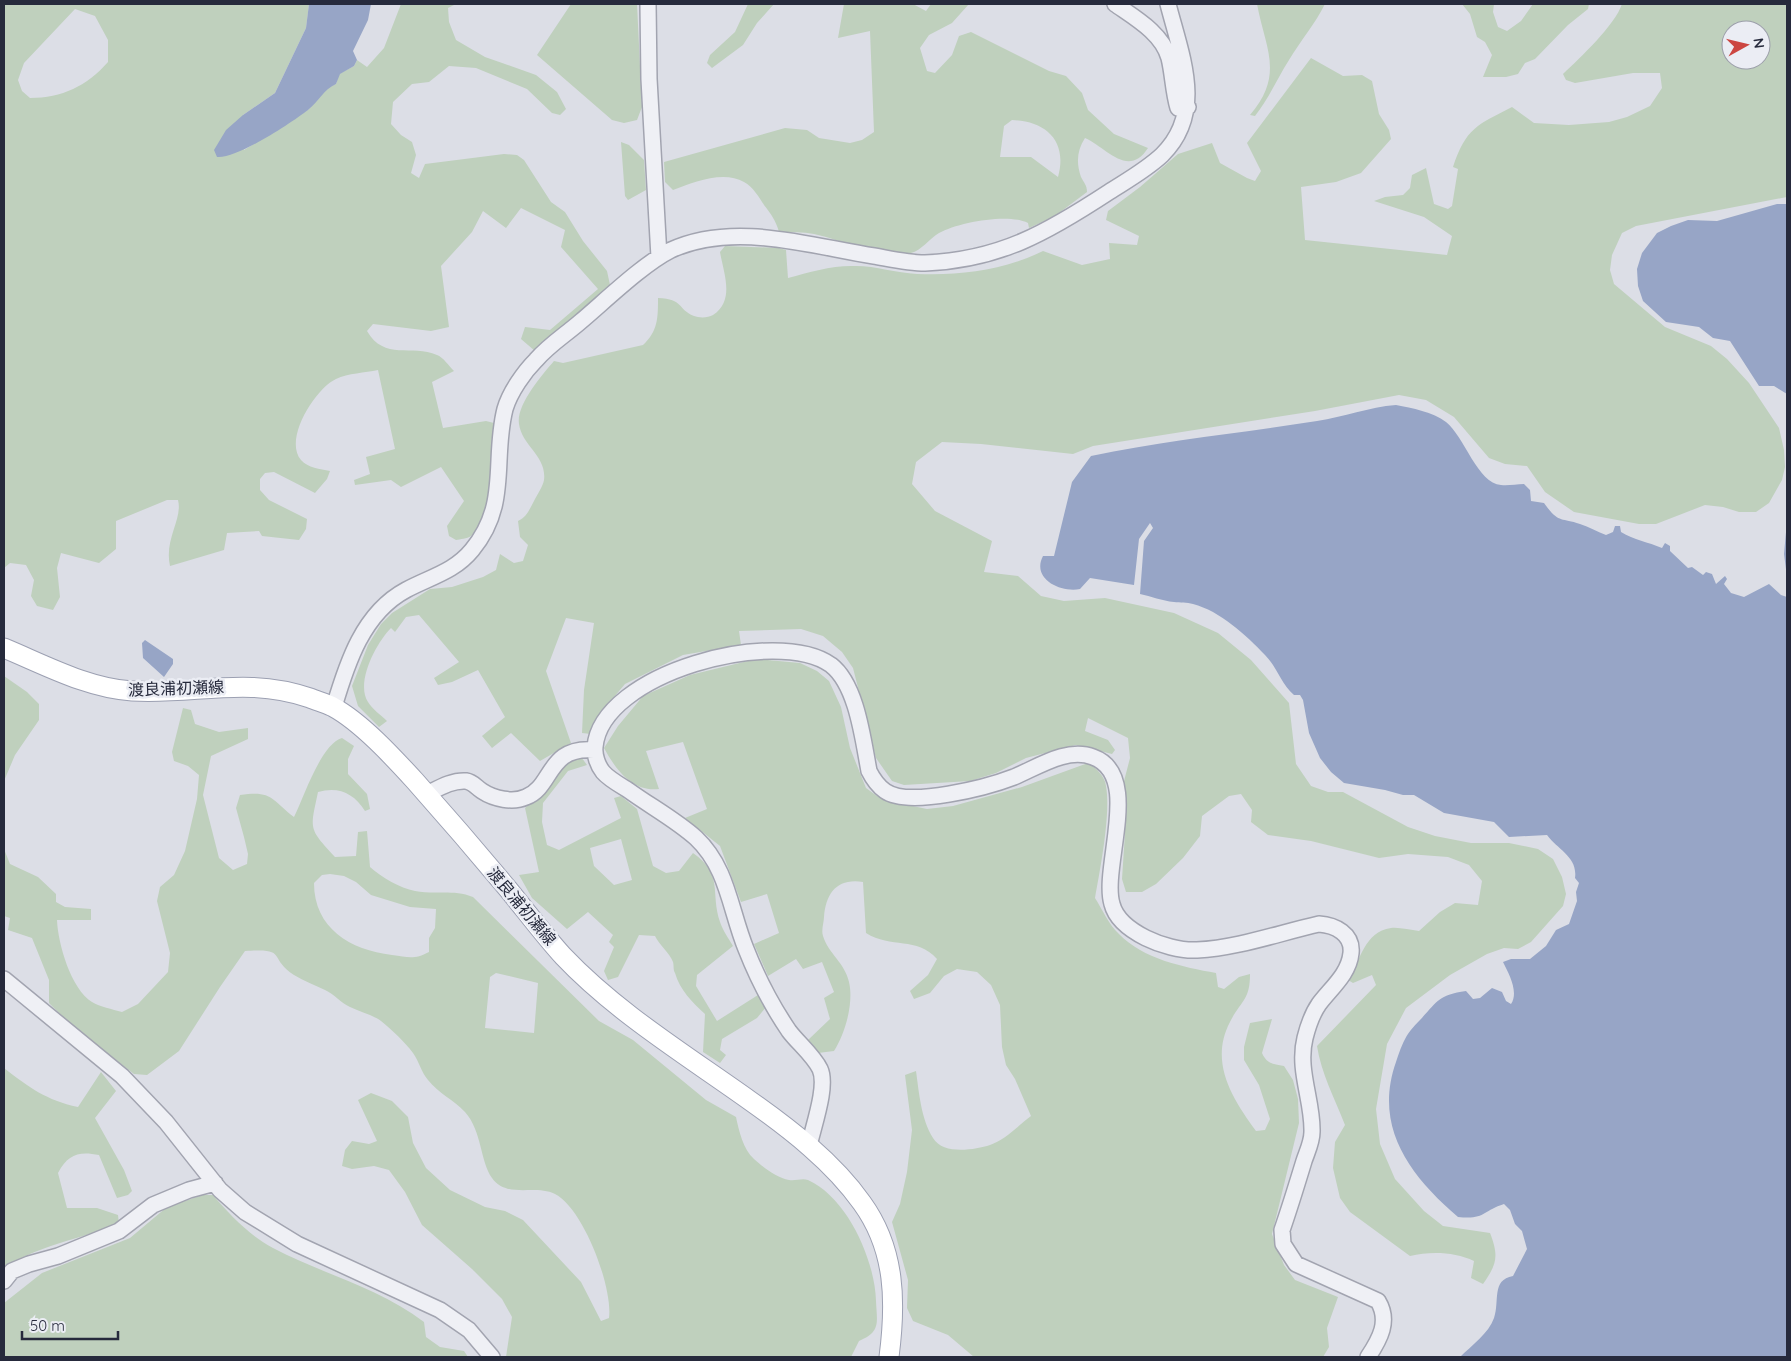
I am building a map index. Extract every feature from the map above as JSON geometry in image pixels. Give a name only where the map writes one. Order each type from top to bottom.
[{"type":"main road","name":"渡良浦初瀬線","points":[[4,648],[63,673],[109,688],[153,692],[251,686],[292,692],[334,707],[372,737],[427,794],[563,956],[627,1012],[770,1115],[809,1146],[847,1184],[863,1204],[884,1244],[890,1268],[894,1297],[890,1357]]},
{"type":"street","points":[[648,4],[650,88],[659,257]]},
{"type":"street","points":[[1115,4],[1158,37],[1169,58],[1178,108],[1188,107]]},
{"type":"street","points":[[334,707],[344,673],[368,623],[396,596],[444,574],[457,564],[471,551],[488,524],[495,507],[499,487],[501,429],[506,405],[526,372],[555,342],[659,257],[695,242],[742,236],[923,263],[996,252],[1018,245],[1052,229],[1161,156],[1178,135],[1188,107],[1187,79],[1168,4]]},
{"type":"street","points":[[809,1146],[822,1082],[820,1068],[790,1032],[773,1005],[746,951],[719,867],[696,838],[603,772],[594,750],[599,729],[628,696],[672,671],[753,651],[777,650],[804,653],[832,666],[850,689],[869,771],[880,786],[895,795],[916,798],[954,794],[1012,778],[1062,757],[1082,754],[1106,763],[1114,775],[1118,818],[1110,890],[1112,906],[1118,917],[1133,932],[1154,942],[1196,950],[1235,944],[1319,924],[1332,925],[1343,931],[1350,943],[1352,953],[1348,966],[1340,980],[1318,1005],[1310,1020],[1304,1040],[1302,1065],[1312,1116],[1312,1135],[1282,1230],[1283,1244],[1296,1264],[1378,1301],[1382,1308],[1384,1320],[1381,1334],[1368,1357]]},
{"type":"street","points":[[427,794],[452,782],[467,781],[493,797],[525,798],[533,794],[557,761],[570,753],[584,749],[594,750]]},
{"type":"street","points":[[4,980],[122,1076],[166,1122],[215,1183],[245,1212],[273,1231],[297,1244],[440,1310],[469,1330],[492,1357]]},
{"type":"street","points":[[4,1281],[12,1271],[75,1250],[119,1230],[153,1205],[189,1190],[215,1183]]},
{"type":"green space","points":[[4,4],[309,4],[306,28],[275,93],[243,115],[244,150],[309,109],[327,88],[336,84],[339,74],[354,66],[357,60],[367,67],[384,48],[401,4],[456,4],[448,8],[449,22],[456,40],[485,57],[536,75],[557,92],[566,109],[560,115],[552,113],[527,89],[476,68],[449,66],[429,82],[412,84],[393,102],[391,124],[401,135],[412,142],[416,155],[411,173],[419,178],[425,164],[504,154],[517,155],[524,160],[551,202],[565,212],[583,241],[607,271],[610,285],[535,351],[521,339],[525,327],[550,330],[598,289],[561,247],[565,230],[521,208],[506,228],[483,211],[472,232],[441,266],[449,327],[431,331],[373,324],[367,331],[374,340],[390,349],[428,352],[437,355],[454,371],[432,382],[443,428],[486,421],[494,423],[489,500],[479,527],[471,536],[456,540],[449,536],[447,526],[464,501],[441,467],[401,487],[391,480],[355,485],[354,480],[370,474],[366,457],[395,449],[378,370],[351,374],[336,379],[320,392],[304,415],[296,440],[297,451],[301,460],[314,468],[330,471],[327,479],[315,493],[274,472],[265,473],[260,479],[260,490],[269,500],[307,519],[306,529],[299,540],[262,536],[259,531],[227,533],[224,550],[170,566],[169,547],[179,507],[178,500],[167,500],[116,521],[116,549],[99,563],[61,553],[57,568],[60,597],[53,610],[37,606],[31,596],[34,580],[26,565],[10,563],[4,568]],"holes":[[[75,9],[95,16],[108,40],[108,62],[83,84],[63,93],[30,98],[22,91],[18,80],[24,63]]]},
{"type":"green space","points":[[571,4],[637,4],[642,107],[637,120],[624,123],[612,120],[537,55]]},
{"type":"green space","points":[[748,4],[774,4],[757,23],[743,45],[712,68],[707,63],[710,55],[735,32]]},
{"type":"green space","points":[[844,4],[913,4],[926,11],[931,4],[969,4],[952,23],[929,35],[920,48],[927,71],[935,73],[952,55],[959,36],[971,32],[1049,71],[1066,76],[1082,93],[1088,110],[1114,134],[1148,148],[1140,157],[1133,161],[1125,161],[1085,138],[1080,147],[1078,162],[1079,172],[1087,192],[1055,216],[1029,228],[1028,223],[1020,220],[997,219],[971,222],[939,233],[915,252],[899,254],[874,251],[814,234],[779,232],[773,218],[756,192],[744,182],[736,179],[727,177],[708,178],[673,190],[665,182],[664,162],[785,128],[807,130],[819,138],[850,143],[862,140],[874,132],[870,31],[838,38]],"holes":[[[1012,120],[1024,121],[1044,129],[1057,143],[1060,153],[1058,177],[1031,157],[1000,157],[1004,126]]]},
{"type":"green space","points":[[1257,4],[1325,4],[1255,116],[1250,115],[1261,100],[1267,87],[1270,73],[1268,48]]},
{"type":"green space","points":[[1462,4],[1494,4],[1493,12],[1498,27],[1507,31],[1521,21],[1533,4],[1589,4],[1588,9],[1568,25],[1535,59],[1525,63],[1518,74],[1506,77],[1483,77],[1492,55],[1485,42],[1477,37],[1470,14]]},
{"type":"green space","points":[[1622,4],[1787,4],[1787,197],[1636,226],[1622,233],[1612,255],[1610,270],[1614,284],[1665,327],[1711,346],[1727,359],[1749,383],[1779,428],[1784,450],[1785,467],[1782,480],[1769,503],[1756,512],[1739,512],[1723,507],[1705,505],[1656,524],[1639,524],[1574,512],[1545,492],[1527,466],[1505,464],[1489,458],[1454,417],[1426,400],[1399,395],[1315,411],[1093,446],[1073,454],[981,444],[942,442],[916,462],[912,484],[935,511],[992,541],[984,572],[1018,576],[1041,596],[1064,601],[1105,598],[1174,613],[1218,633],[1251,660],[1289,703],[1296,764],[1311,786],[1328,792],[1343,792],[1408,827],[1435,836],[1471,843],[1509,843],[1538,849],[1553,859],[1562,877],[1566,894],[1563,906],[1531,942],[1518,949],[1504,948],[1487,954],[1450,975],[1406,1008],[1387,1044],[1376,1109],[1380,1144],[1395,1179],[1424,1211],[1443,1226],[1490,1233],[1495,1248],[1495,1260],[1483,1284],[1471,1278],[1474,1261],[1443,1253],[1426,1253],[1410,1256],[1350,1212],[1340,1198],[1333,1168],[1335,1142],[1345,1125],[1325,1076],[1317,1046],[1376,985],[1372,975],[1353,983],[1348,980],[1364,948],[1375,935],[1391,928],[1419,931],[1440,912],[1455,903],[1478,905],[1482,881],[1469,865],[1448,857],[1408,854],[1379,858],[1311,841],[1268,835],[1251,822],[1252,810],[1241,794],[1229,796],[1202,816],[1200,836],[1183,858],[1156,884],[1142,892],[1126,892],[1122,879],[1125,833],[1123,785],[1130,758],[1128,738],[1088,718],[1085,731],[1108,740],[1115,750],[1112,754],[1076,745],[1026,758],[996,773],[970,781],[904,785],[892,781],[876,758],[853,668],[842,652],[823,636],[801,629],[739,631],[741,645],[683,655],[625,684],[603,710],[591,734],[582,733],[584,690],[594,623],[566,618],[546,671],[571,743],[540,761],[511,733],[492,748],[482,736],[505,717],[478,670],[452,682],[438,685],[434,678],[459,662],[419,615],[406,617],[395,632],[391,628],[385,634],[369,663],[364,684],[365,694],[374,710],[387,721],[379,727],[358,706],[352,686],[368,645],[381,624],[392,613],[430,589],[452,587],[483,577],[496,570],[500,554],[514,563],[523,561],[528,545],[520,537],[518,521],[528,513],[544,480],[544,472],[542,464],[521,432],[519,416],[526,399],[543,374],[554,361],[563,363],[643,345],[652,335],[656,324],[658,298],[676,302],[696,317],[713,315],[720,309],[726,295],[720,252],[725,246],[779,248],[786,250],[788,278],[822,269],[847,266],[864,266],[917,274],[965,273],[1013,263],[1043,251],[1082,265],[1110,259],[1109,243],[1137,245],[1139,236],[1106,220],[1108,211],[1140,187],[1178,154],[1212,143],[1220,163],[1255,181],[1261,171],[1247,143],[1311,58],[1343,76],[1362,75],[1372,81],[1379,114],[1389,130],[1391,139],[1361,173],[1336,182],[1301,187],[1305,240],[1447,255],[1452,236],[1424,217],[1374,201],[1385,197],[1403,195],[1410,188],[1412,175],[1426,168],[1434,204],[1448,209],[1452,206],[1458,169],[1453,167],[1468,136],[1474,129],[1490,118],[1512,107],[1534,123],[1569,125],[1609,122],[1627,117],[1650,106],[1662,88],[1660,73],[1633,73],[1575,83],[1566,80],[1563,74],[1612,22]]},
{"type":"green space","points":[[621,142],[629,145],[644,160],[646,190],[628,200],[625,196]]},
{"type":"green space","points":[[756,659],[800,663],[817,671],[829,681],[841,707],[850,748],[866,788],[877,796],[898,803],[927,809],[953,806],[1022,787],[1088,763],[1100,773],[1106,786],[1107,811],[1095,898],[1112,926],[1129,943],[1152,956],[1177,965],[1216,973],[1218,987],[1224,989],[1239,977],[1250,974],[1247,995],[1230,1022],[1224,1037],[1222,1051],[1226,1079],[1239,1106],[1256,1131],[1265,1130],[1270,1119],[1259,1085],[1244,1060],[1244,1047],[1250,1023],[1272,1019],[1262,1053],[1268,1061],[1284,1066],[1293,1080],[1298,1099],[1299,1123],[1272,1234],[1284,1265],[1295,1280],[1338,1297],[1327,1328],[1329,1347],[1323,1357],[974,1357],[948,1335],[913,1321],[907,1308],[908,1280],[892,1222],[900,1204],[907,1172],[912,1130],[905,1075],[916,1071],[921,1105],[929,1131],[933,1138],[944,1147],[959,1150],[996,1143],[1031,1116],[1015,1079],[1006,1065],[1002,1047],[1000,1005],[991,985],[977,972],[957,969],[944,976],[930,993],[914,999],[910,991],[928,975],[937,959],[921,947],[885,941],[866,933],[863,882],[846,882],[834,889],[830,894],[825,908],[822,931],[825,942],[847,975],[850,990],[848,1018],[842,1036],[834,1051],[818,1053],[808,1040],[830,1019],[824,998],[834,992],[822,962],[803,969],[796,959],[768,976],[754,944],[779,933],[767,894],[741,902],[720,846],[685,818],[707,809],[683,742],[646,751],[659,789],[641,787],[626,778],[604,748],[618,726],[643,696],[690,675]]},
{"type":"green space","points":[[4,676],[27,692],[39,704],[39,720],[15,755],[4,781]]},
{"type":"green space","points":[[183,708],[191,710],[195,724],[219,732],[248,728],[248,739],[211,756],[203,795],[219,858],[233,870],[247,864],[248,854],[236,808],[240,795],[259,794],[270,797],[294,817],[314,772],[327,750],[334,742],[342,738],[354,746],[348,759],[348,774],[367,794],[370,809],[365,811],[351,795],[345,792],[325,790],[318,792],[313,814],[313,828],[326,847],[335,857],[356,856],[358,832],[367,831],[370,867],[385,878],[397,885],[415,891],[458,893],[473,897],[599,1021],[633,1040],[706,1100],[736,1117],[744,1145],[750,1155],[758,1162],[770,1172],[780,1177],[789,1180],[808,1180],[822,1189],[847,1216],[865,1250],[871,1268],[876,1301],[877,1321],[871,1334],[859,1341],[851,1357],[506,1357],[512,1317],[502,1299],[472,1269],[422,1225],[405,1192],[389,1170],[374,1166],[352,1169],[342,1166],[345,1150],[352,1141],[369,1144],[377,1141],[358,1100],[371,1093],[392,1101],[408,1117],[413,1143],[426,1168],[450,1190],[485,1207],[505,1211],[523,1220],[581,1282],[601,1321],[609,1318],[609,1305],[606,1288],[594,1250],[576,1215],[566,1202],[555,1194],[547,1191],[505,1188],[492,1178],[471,1120],[461,1108],[432,1085],[410,1049],[381,1021],[354,1009],[328,992],[294,975],[286,969],[273,953],[259,950],[245,951],[179,1051],[147,1075],[134,1074],[73,1027],[49,1003],[49,980],[32,938],[8,930],[10,918],[4,916],[4,849],[10,864],[38,877],[56,894],[56,902],[65,907],[91,909],[91,920],[57,920],[60,941],[67,965],[72,977],[85,996],[95,1004],[122,1012],[138,1004],[168,972],[170,953],[157,901],[160,887],[174,875],[185,851],[197,799],[199,775],[188,766],[174,761],[172,752]],"holes":[[[322,875],[344,876],[356,882],[371,895],[410,907],[436,909],[435,928],[429,938],[429,952],[411,957],[377,952],[362,948],[337,934],[320,913],[314,883]],[[496,973],[538,983],[534,1033],[485,1028],[490,977]]]},
{"type":"green space","points":[[579,754],[587,765],[568,771],[543,803],[542,822],[547,845],[559,850],[621,818],[614,798],[621,796],[637,809],[653,866],[666,873],[679,871],[693,853],[709,869],[713,877],[720,922],[733,946],[697,975],[696,986],[717,1021],[758,995],[766,1007],[757,1018],[722,1039],[720,1050],[726,1055],[720,1063],[703,1052],[705,1014],[683,990],[674,972],[672,959],[655,936],[639,935],[618,977],[608,980],[604,971],[614,947],[609,942],[613,935],[588,912],[567,929],[532,898],[519,875],[539,872],[525,808],[538,797],[562,764]],"holes":[[[621,839],[632,880],[614,885],[594,866],[590,848]]]},
{"type":"green space","points":[[4,1068],[22,1082],[47,1097],[78,1107],[101,1072],[116,1091],[95,1118],[124,1170],[132,1191],[128,1195],[117,1198],[99,1155],[86,1153],[70,1158],[58,1173],[67,1208],[97,1208],[118,1215],[119,1224],[41,1249],[13,1263],[4,1271]]},
{"type":"green space","points":[[203,1195],[213,1195],[240,1224],[264,1243],[370,1290],[407,1310],[424,1322],[426,1337],[440,1347],[464,1351],[468,1357],[4,1357],[4,1303],[42,1273],[130,1238],[167,1207]]},
{"type":"water","points":[[309,4],[371,4],[368,20],[353,51],[357,60],[354,66],[340,74],[336,84],[328,89],[312,107],[289,123],[250,146],[226,156],[217,157],[214,150],[226,130],[243,115],[275,93],[306,28]]},
{"type":"water","points":[[1777,204],[1787,204],[1787,394],[1774,386],[1759,386],[1730,341],[1713,338],[1699,327],[1666,322],[1643,301],[1638,286],[1637,269],[1642,253],[1657,233],[1671,226],[1688,220],[1717,221]]},
{"type":"water","points":[[1396,405],[1429,413],[1446,422],[1453,429],[1485,477],[1493,483],[1501,485],[1524,484],[1530,490],[1531,501],[1544,503],[1560,519],[1580,524],[1606,535],[1613,532],[1615,526],[1620,526],[1621,532],[1636,539],[1662,548],[1665,543],[1670,546],[1670,551],[1688,568],[1692,567],[1703,575],[1706,572],[1712,574],[1716,584],[1725,576],[1727,579],[1724,584],[1731,593],[1744,597],[1769,584],[1781,595],[1787,597],[1787,1357],[1460,1357],[1492,1324],[1496,1311],[1499,1287],[1506,1278],[1513,1276],[1527,1249],[1522,1231],[1515,1224],[1510,1210],[1504,1204],[1479,1216],[1458,1217],[1425,1185],[1411,1167],[1400,1148],[1393,1129],[1389,1108],[1390,1086],[1396,1062],[1405,1039],[1415,1025],[1439,1000],[1466,991],[1473,999],[1480,998],[1492,988],[1502,992],[1506,1001],[1511,1004],[1514,989],[1503,962],[1511,959],[1530,959],[1546,946],[1556,930],[1569,924],[1577,901],[1576,892],[1579,883],[1575,878],[1575,871],[1570,859],[1547,835],[1509,837],[1494,822],[1444,813],[1414,795],[1403,795],[1344,783],[1331,772],[1320,758],[1309,733],[1303,700],[1300,695],[1294,695],[1290,691],[1273,665],[1250,640],[1223,618],[1203,607],[1140,594],[1144,541],[1153,528],[1150,523],[1139,539],[1134,585],[1090,578],[1080,589],[1065,589],[1050,583],[1044,578],[1041,571],[1040,564],[1043,556],[1054,556],[1072,482],[1091,456],[1175,441],[1317,421]]},
{"type":"water","points":[[1787,521],[1787,577],[1784,554]]},
{"type":"water","points":[[145,640],[173,659],[173,664],[164,677],[143,658],[142,643]]}]
